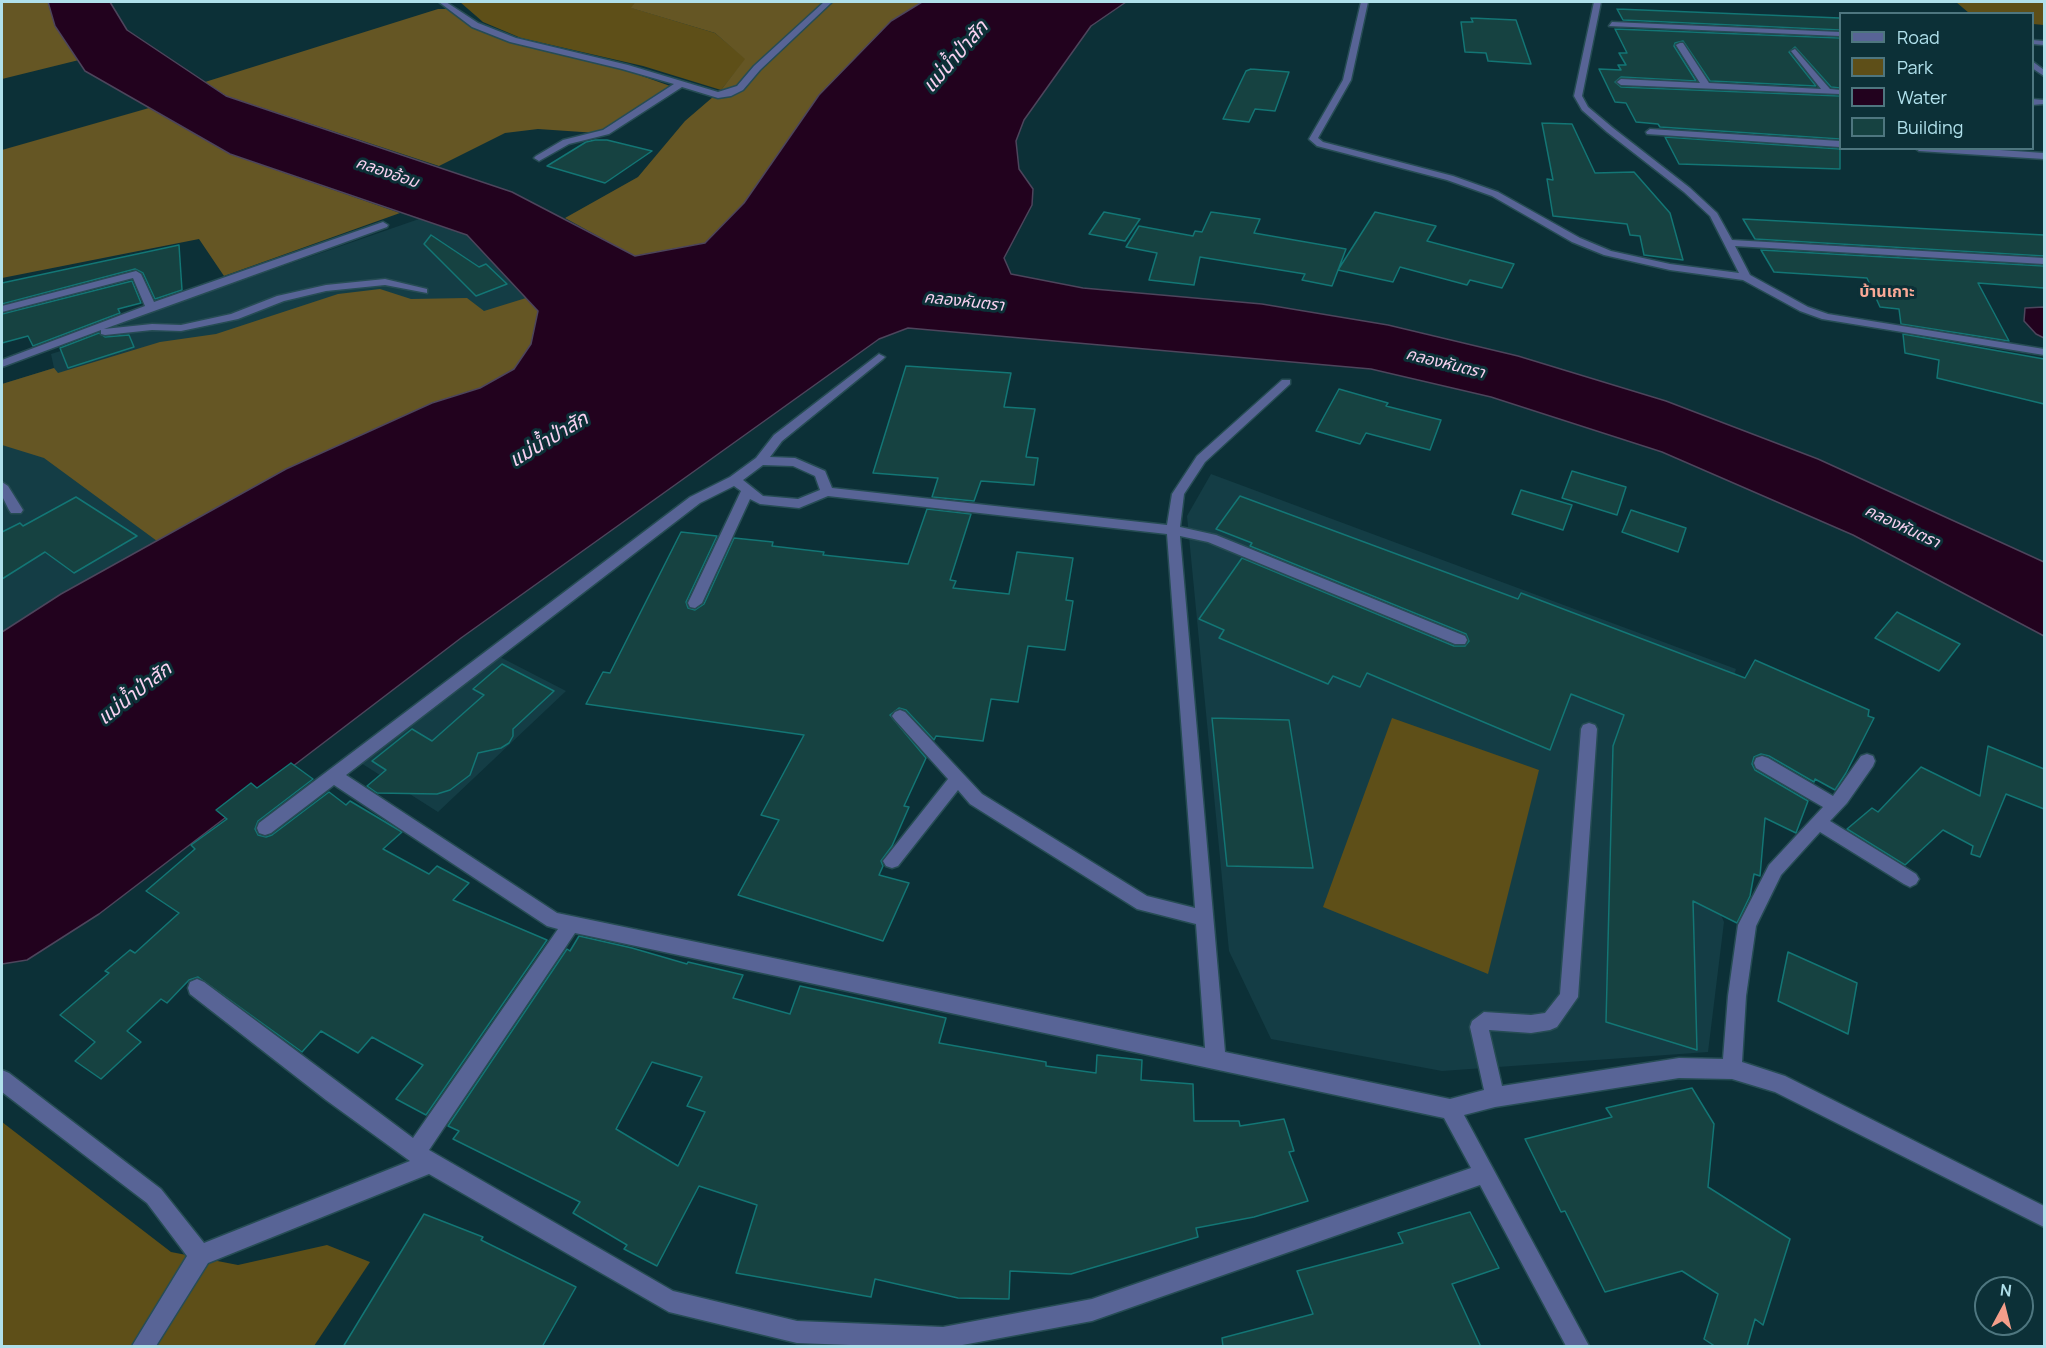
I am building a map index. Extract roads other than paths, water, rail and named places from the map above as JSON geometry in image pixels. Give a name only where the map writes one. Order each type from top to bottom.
[{"type":"street","points":[[442,2],[475,25],[513,40],[625,67],[718,95],[728,94],[740,88],[764,61],[828,2]]},
{"type":"street","points":[[1364,2],[1347,80],[1313,139],[1320,144],[1450,178],[1495,194],[1576,240],[1608,253],[1670,267],[1746,277],[1804,309],[1826,317],[2044,352]]},
{"type":"street","points":[[1598,2],[1578,96],[1585,108],[1610,130],[1687,190],[1714,215],[1746,277]]},
{"type":"street","points":[[1612,24],[1839,34]]},
{"type":"street","points":[[1680,45],[1706,86]]},
{"type":"street","points":[[1795,51],[1828,92]]},
{"type":"street","points":[[1621,82],[1839,93]]},
{"type":"street","points":[[539,158],[566,142],[606,132],[679,85]]},
{"type":"street","points":[[1650,132],[1839,144]]},
{"type":"street","points":[[1978,150],[2044,156]]},
{"type":"street","points":[[2,364],[152,307],[383,225]]},
{"type":"street","points":[[1730,243],[2044,261]]},
{"type":"street","points":[[138,260],[136,274],[152,307]]},
{"type":"street","points":[[2,309],[136,274]]},
{"type":"street","points":[[75,337],[120,329],[181,328],[234,317],[281,298],[326,288],[385,282],[423,291]]},
{"type":"street","points":[[265,828],[695,500],[735,480],[760,461],[778,438],[879,357]]},
{"type":"street","points":[[1216,1060],[1173,530],[1178,494],[1202,459],[1286,381]]},
{"type":"street","points":[[760,461],[795,462],[820,474],[827,492]]},
{"type":"street","points":[[735,480],[760,500],[799,504],[827,492],[1173,530],[1211,538],[1460,640]]},
{"type":"street","points":[[2,486],[15,510]]},
{"type":"street","points":[[695,603],[748,490]]},
{"type":"street","points":[[900,716],[976,799],[1143,903],[1205,918]]},
{"type":"street","points":[[1495,1097],[1479,1028],[1484,1021],[1531,1024],[1550,1021],[1569,997],[1589,729]]},
{"type":"street","points":[[1732,1069],[1737,996],[1747,925],[1775,870],[1834,805],[1867,761]]},
{"type":"street","points":[[1762,763],[1834,805]]},
{"type":"street","points":[[332,775],[553,920],[1450,1109],[1495,1097],[1679,1068],[1732,1069],[1778,1083],[2044,1217]]},
{"type":"street","points":[[892,861],[957,779]]},
{"type":"street","points":[[1817,822],[1910,879]]},
{"type":"street","points":[[143,1347],[200,1254],[423,1158],[572,923]]},
{"type":"street","points":[[197,988],[333,1093],[423,1158],[669,1301],[797,1332],[943,1338],[1092,1310],[1485,1173]]},
{"type":"street","points":[[2,1080],[154,1197],[200,1254]]},
{"type":"street","points":[[1450,1109],[1578,1347]]},
{"type":"water","points":[[48,2],[110,2],[127,30],[226,96],[512,192],[635,256],[705,243],[744,203],[819,95],[891,21],[922,2],[1126,2],[1091,26],[1024,120],[1016,141],[1019,169],[1033,189],[1032,205],[1004,258],[1011,274],[1083,288],[1262,304],[1388,325],[1518,356],[1666,401],[1818,459],[2044,562],[2044,636],[1853,535],[1662,452],[1491,397],[1371,369],[908,328],[879,339],[461,638],[99,914],[27,960],[2,964],[2,632],[61,594],[286,469],[432,403],[480,388],[514,369],[531,344],[538,311],[467,235],[230,154],[85,71],[55,26]]},
{"type":"water","points":[[2044,307],[2044,338],[2036,334],[2024,321],[2025,308]]},
{"type":"district","name":"บ้านเกาะ","points":[[1887,293]]},
{"type":"water label","name":"แม่น้ำป่าสัก","points":[[956,57]]},
{"type":"water label","name":"คลองอ้อม","points":[[387,173]]},
{"type":"water label","name":"คลองหันตรา","points":[[964,302]]},
{"type":"water label","name":"คลองหันตรา","points":[[1445,364]]},
{"type":"water label","name":"แม่น้ำป่าสัก","points":[[549,440]]},
{"type":"water label","name":"คลองหันตรา","points":[[1902,527]]},
{"type":"water label","name":"แม่น้ำป่าสัก","points":[[135,694]]}]
